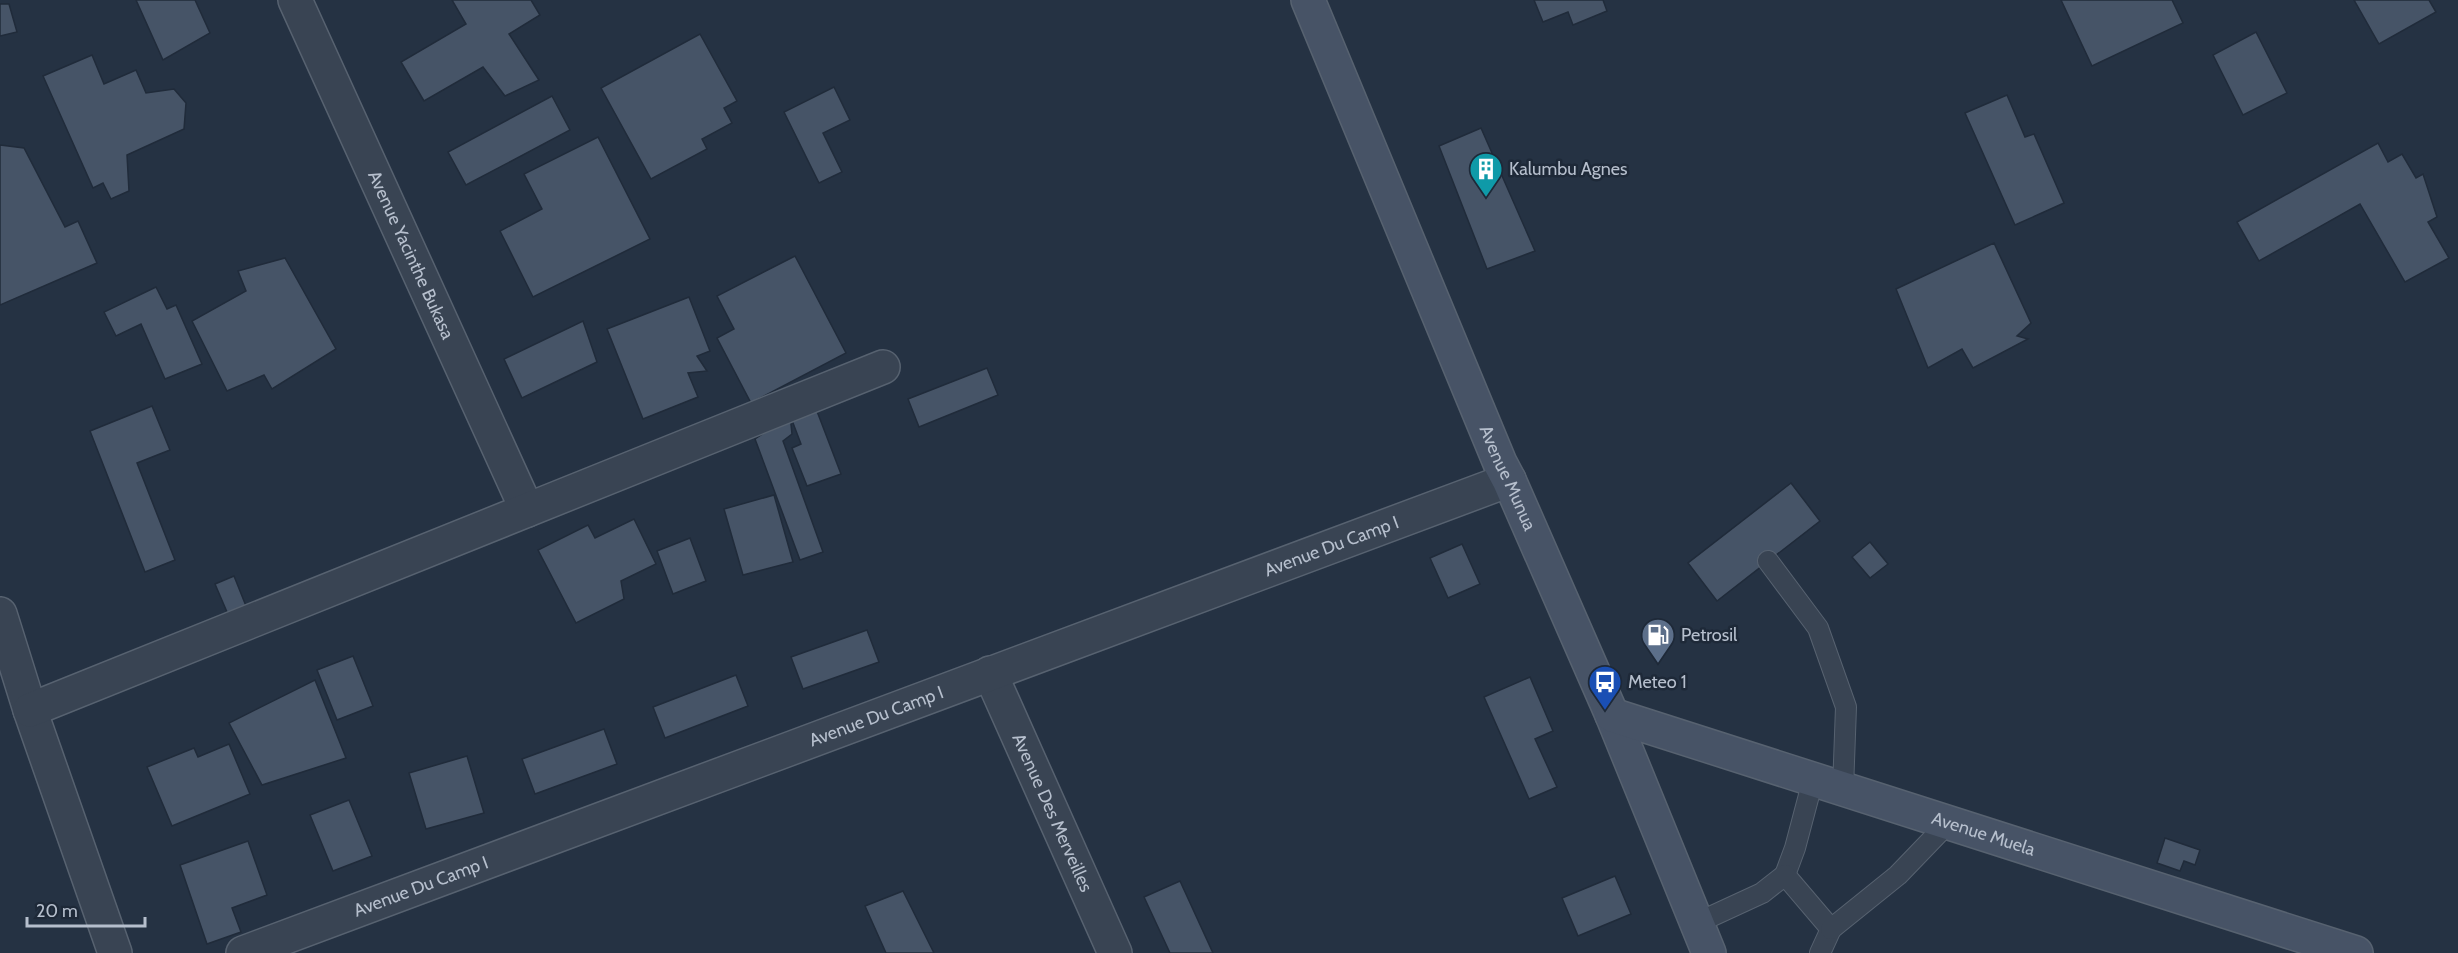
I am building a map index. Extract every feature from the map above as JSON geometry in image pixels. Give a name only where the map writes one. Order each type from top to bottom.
[{"type":"main road","name":"Avenue Munua","points":[[1308,0],[1500,463],[1612,715],[1709,953]]},
{"type":"main road","name":"Avenue Muela","points":[[1612,715],[2356,953]]},
{"type":"street","name":"Avenue Yacinthe Bukasa","points":[[295,0],[527,510]]},
{"type":"street","points":[[30,710],[883,367]]},
{"type":"street","name":"Avenue Du Camp I","points":[[243,953],[1509,480]]},
{"type":"street","points":[[0,614],[30,710],[115,953]]},
{"type":"street","name":"Avenue Des Merveilles","points":[[990,673],[1115,953]]},
{"type":"lane","points":[[1697,923],[1762,893],[1785,875],[1795,848],[1828,784],[1846,707],[1818,628],[1768,561]]},
{"type":"lane","points":[[1820,953],[1832,929],[1898,875],[1949,822]]},
{"type":"lane","points":[[1785,875],[1832,929]]},
{"type":"building","points":[[136,0],[195,0],[210,33],[163,60]]},
{"type":"building","points":[[452,0],[531,0],[540,15],[509,34],[539,80],[505,96],[483,67],[424,101],[401,62],[466,24]]},
{"type":"building","points":[[1534,0],[1603,0],[1607,11],[1573,25],[1568,12],[1543,22]]},
{"type":"building","points":[[2061,0],[2172,0],[2183,23],[2092,66]]},
{"type":"building","points":[[2354,0],[2429,0],[2436,12],[2379,44]]},
{"type":"building","points":[[0,4],[9,4],[17,32],[0,36]]},
{"type":"building","points":[[2256,32],[2287,93],[2243,115],[2213,55]]},
{"type":"building","points":[[700,34],[737,101],[724,108],[732,123],[702,139],[707,149],[651,179],[601,88]]},
{"type":"building","points":[[92,55],[104,84],[136,70],[146,93],[174,89],[186,103],[184,129],[127,155],[129,191],[111,199],[103,183],[93,188],[43,76]]},
{"type":"building","points":[[834,87],[850,120],[823,133],[842,172],[819,183],[784,112]]},
{"type":"building","points":[[2007,95],[2025,137],[2034,134],[2064,203],[2015,225],[1965,113]]},
{"type":"building","points":[[552,96],[570,130],[466,185],[448,152]]},
{"type":"building","name":"Kalumbu Agnes","points":[[1481,128],[1535,251],[1487,269],[1439,146]]},
{"type":"building","points":[[598,137],[650,239],[533,297],[500,231],[542,209],[524,174]]},
{"type":"building","points":[[2378,143],[2388,162],[2402,154],[2416,178],[2423,174],[2437,217],[2428,222],[2449,258],[2405,282],[2360,204],[2259,261],[2237,222]]},
{"type":"building","points":[[0,145],[24,148],[65,227],[78,221],[97,263],[0,305]]},
{"type":"building","points":[[1994,243],[2031,323],[2017,336],[2028,339],[1973,368],[1962,349],[1928,368],[1896,289]]},
{"type":"building","points":[[795,256],[846,353],[751,403],[717,338],[734,329],[717,296]]},
{"type":"building","points":[[285,258],[336,349],[272,389],[264,375],[227,391],[192,321],[246,291],[238,271]]},
{"type":"building","points":[[156,287],[167,309],[176,305],[202,364],[165,379],[141,324],[116,336],[104,312]]},
{"type":"building","points":[[689,297],[710,351],[697,356],[707,371],[688,373],[698,397],[643,419],[607,329]]},
{"type":"building","points":[[583,321],[597,362],[522,398],[504,359]]},
{"type":"building","points":[[987,368],[998,395],[919,427],[908,399]]},
{"type":"building","points":[[152,406],[170,450],[137,463],[175,560],[145,572],[90,431]]},
{"type":"building","points":[[815,406],[841,474],[807,486],[792,448],[801,444],[790,415]]},
{"type":"building","points":[[790,415],[792,434],[783,441],[823,552],[800,560],[755,439]]},
{"type":"building","points":[[1791,483],[1820,521],[1717,601],[1688,563]]},
{"type":"building","points":[[774,495],[793,562],[743,575],[724,509]]},
{"type":"building","points":[[634,519],[656,564],[621,581],[624,599],[576,623],[538,550],[588,525],[595,538]]},
{"type":"building","points":[[690,538],[706,581],[673,594],[657,551]]},
{"type":"building","points":[[1870,542],[1888,564],[1870,578],[1852,557]]},
{"type":"building","points":[[1462,544],[1480,584],[1448,598],[1430,558]]},
{"type":"building","points":[[234,576],[248,611],[230,619],[215,584]]},
{"type":"building","points":[[867,630],[879,662],[803,689],[791,657]]},
{"type":"building","points":[[353,656],[373,706],[337,720],[317,670]]},
{"type":"building","points":[[736,675],[748,706],[665,738],[653,707]]},
{"type":"building","points":[[1530,677],[1553,731],[1535,739],[1557,787],[1529,799],[1484,697]]},
{"type":"building","points":[[315,680],[346,758],[262,785],[229,723]]},
{"type":"building","points":[[604,729],[617,764],[535,794],[522,759]]},
{"type":"building","points":[[229,744],[250,794],[172,826],[147,767],[194,748],[198,757]]},
{"type":"building","points":[[467,756],[484,813],[426,829],[409,773]]},
{"type":"building","points":[[349,800],[372,856],[333,871],[310,815]]},
{"type":"building","points":[[2165,838],[2200,850],[2195,865],[2184,861],[2180,871],[2157,863]]},
{"type":"building","points":[[248,841],[267,895],[232,908],[241,932],[207,944],[180,865]]},
{"type":"building","points":[[1615,876],[1631,914],[1578,936],[1562,898]]},
{"type":"building","points":[[1180,881],[1213,953],[1170,953],[1144,897]]},
{"type":"building","points":[[903,891],[934,953],[886,953],[865,906]]},
{"type":"place","name":"Kalumbu Agnes","points":[[1486,198]]},
{"type":"place","name":"Petrosil","points":[[1658,664]]},
{"type":"place","name":"Meteo 1","points":[[1605,711]]}]
